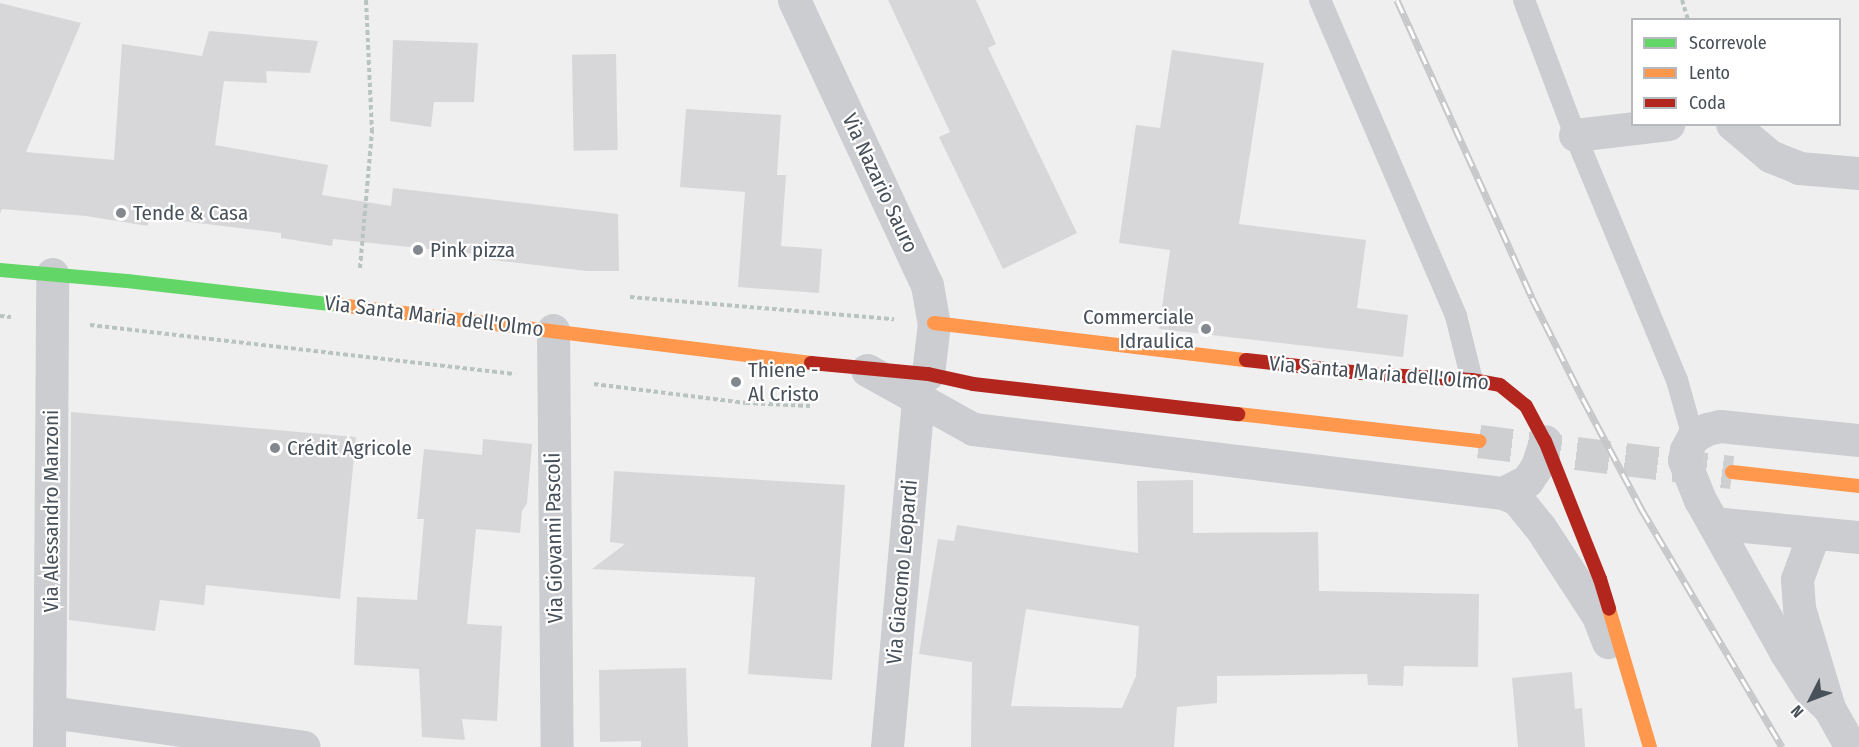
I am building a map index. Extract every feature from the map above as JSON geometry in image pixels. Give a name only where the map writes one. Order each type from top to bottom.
[{"type":"main road","name":"Via Santa Maria dell'Olmo","points":[[0,270],[553,330],[867,370]]},
{"type":"main road","name":"Via Santa Maria dell'Olmo","points":[[934,323],[1370,374],[1472,380],[1500,385],[1526,406],[1545,441],[1600,579],[1650,747]]},
{"type":"main road","name":"Via Santa Maria dell'Olmo","points":[[923,386],[973,384],[1479,441]]},
{"type":"main road","points":[[1732,472],[1859,486]]},
{"type":"street","name":"Via Nazario Sauro","points":[[794,0],[927,285],[934,323],[923,386]]},
{"type":"street","points":[[1575,135],[1651,126]]},
{"type":"street","points":[[1734,126],[1770,156],[1799,168],[1859,173]]},
{"type":"street","name":"Via Alessandro Manzoni","points":[[49,747],[52,274]]},
{"type":"street","name":"Via Giovanni Pascoli","points":[[553,330],[557,747]]},
{"type":"street","name":"Via Santa Maria dell'Olmo","points":[[867,370],[923,386],[973,429],[1503,493],[1517,499],[1540,527],[1598,616],[1650,747]]},
{"type":"street","name":"Via Giacomo Leopardi","points":[[887,747],[923,386]]},
{"type":"street","points":[[1829,708],[1809,689],[1785,653],[1713,523],[1684,460],[1693,437],[1707,429],[1720,426],[1859,440]]},
{"type":"street","points":[[1503,493],[1527,481],[1537,466],[1545,441]]},
{"type":"street","points":[[1713,523],[1859,537]]},
{"type":"street","points":[[1814,533],[1797,579],[1799,608],[1829,708],[1851,747]]},
{"type":"street","points":[[50,712],[304,747]]},
{"type":"lane","points":[[1320,0],[1456,316],[1472,380]]},
{"type":"lane","points":[[1524,0],[1575,135],[1677,380],[1693,437]]},
{"type":"path","points":[[360,272],[372,132],[366,0]]},
{"type":"path","points":[[1682,0],[1687,18]]},
{"type":"path","points":[[0,316],[746,403],[816,406]]},
{"type":"building","points":[[888,0],[976,0],[996,44],[988,48],[1077,233],[1003,269],[939,137],[950,132]]},
{"type":"building","points":[[0,3],[81,23],[26,152],[114,160],[122,44],[202,56],[209,31],[318,41],[310,73],[266,71],[267,83],[224,81],[215,145],[328,165],[322,195],[391,206],[393,188],[618,214],[619,271],[587,271],[475,258],[476,254],[333,239],[332,246],[281,238],[281,233],[148,217],[148,226],[86,216],[2,209],[0,214]]},
{"type":"building","points":[[393,40],[478,43],[474,102],[434,102],[431,127],[390,121]]},
{"type":"building","points":[[1172,50],[1264,63],[1239,224],[1366,240],[1357,308],[1408,315],[1403,357],[1159,329],[1170,250],[1119,243],[1136,125],[1160,128]]},
{"type":"building","points":[[616,54],[618,150],[574,151],[572,55]]},
{"type":"building","points":[[686,109],[781,115],[777,175],[786,175],[781,246],[822,249],[819,293],[738,287],[745,192],[680,187]]},
{"type":"building","points":[[71,412],[356,437],[340,599],[206,585],[204,605],[160,600],[155,631],[69,620]]},
{"type":"building","points":[[483,439],[532,444],[527,503],[522,511],[520,533],[476,529],[467,624],[502,626],[497,721],[462,719],[465,740],[422,737],[419,669],[354,665],[357,597],[417,600],[424,519],[417,519],[424,449],[482,455]]},
{"type":"building","points":[[614,471],[845,485],[832,680],[748,674],[755,577],[592,569],[625,544],[610,542]]},
{"type":"building","points":[[1193,480],[1193,533],[1318,532],[1319,591],[1479,594],[1478,667],[1404,666],[1403,686],[1368,685],[1367,674],[1217,676],[1217,703],[1177,707],[1174,747],[971,747],[972,662],[919,654],[938,539],[954,541],[957,525],[1138,553],[1137,481]],"holes":[[[1026,609],[1139,626],[1136,676],[1122,708],[1011,706]]]},
{"type":"building","points":[[686,668],[688,747],[641,747],[641,741],[600,742],[599,670]]},
{"type":"building","points":[[1572,672],[1575,709],[1582,708],[1585,747],[1518,747],[1512,678]]},
{"type":"tunnel","points":[[1479,441],[1732,472]]},
{"type":"railway","points":[[1397,0],[1532,298],[1583,399],[1642,510],[1782,747]]},
{"type":"traffic: fast","points":[[0,270],[127,281],[339,305]]},
{"type":"traffic: slow","points":[[339,305],[811,363]]},
{"type":"traffic: slow","points":[[934,323],[1246,360]]},
{"type":"traffic: slow","points":[[1238,414],[1479,441]]},
{"type":"traffic: slow","points":[[1732,472],[1859,486]]},
{"type":"traffic: slow","points":[[1609,609],[1650,747]]},
{"type":"traffic: jam","points":[[1246,360],[1370,374],[1472,380],[1500,385],[1526,406],[1545,441],[1600,579],[1609,609]]},
{"type":"traffic: jam","points":[[811,363],[928,374],[973,384],[1238,414]]},
{"type":"place","name":"Tende & Casa","points":[[121,213]]},
{"type":"place","name":"Pink pizza","points":[[418,250]]},
{"type":"place","name":"Commerciale Idraulica","points":[[1206,329]]},
{"type":"place","name":"Thiene - Al Cristo","points":[[736,382]]},
{"type":"place","name":"Crédit Agricole","points":[[275,448]]}]
